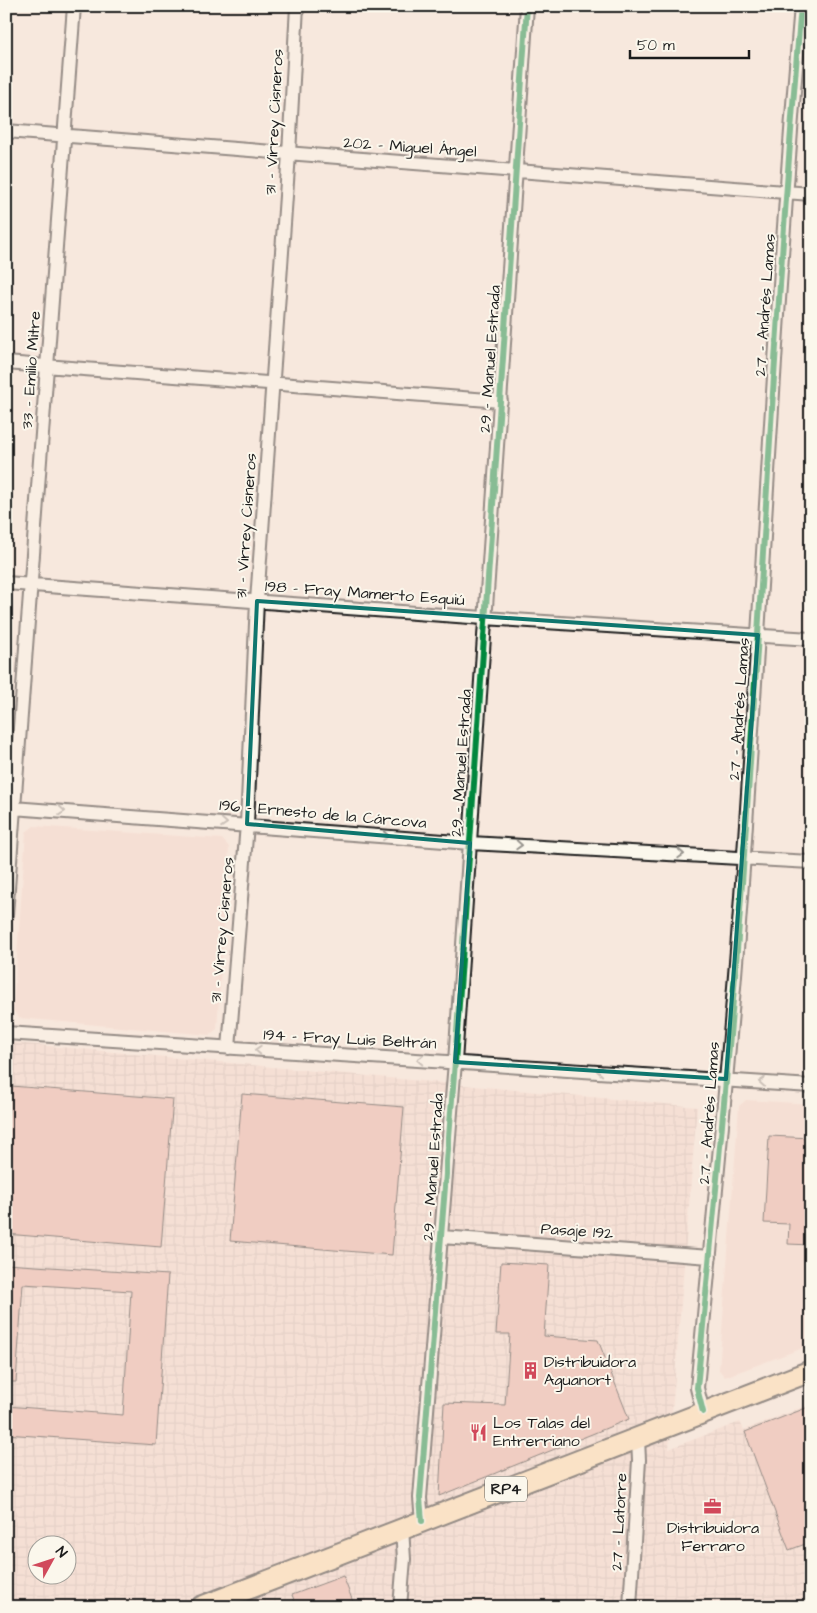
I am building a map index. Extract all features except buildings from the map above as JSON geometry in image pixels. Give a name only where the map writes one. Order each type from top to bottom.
[{"type":"main road","name":"RP4","points":[[201,1607],[811,1371]]},
{"type":"street","name":"33 - Emilio Mitre","points":[[6,915],[13,808],[11,788],[48,365],[63,135],[74,6]]},
{"type":"street","name":"31 - Virrey Cisneros","points":[[228,1048],[247,824],[257,601],[271,383],[289,154],[297,6]]},
{"type":"street","name":"29 - Manuel Estrada","points":[[422,1521],[420,1498],[455,1062],[527,6]]},
{"type":"street","name":"27 - Andrés Lamas","points":[[703,1412],[697,1388],[726,1080],[744,858],[785,192],[801,6]]},
{"type":"street","name":"202 - Miguel Ángel","points":[[6,131],[811,194]]},
{"type":"street","points":[[6,363],[501,402]]},
{"type":"street","name":"198 - Fray Mamerto Esquiú","points":[[6,583],[484,618],[811,639]]},
{"type":"street","name":"196 - Ernesto de la Cárcova","points":[[13,808],[247,824],[470,843],[811,862]]},
{"type":"street","name":"194 - Fray Luis Beltrán","points":[[6,1033],[811,1086]]},
{"type":"street","name":"Pasaje 192","points":[[442,1237],[710,1257]]},
{"type":"street","name":"27 - Latorre","points":[[630,1607],[639,1460],[638,1439]]},
{"type":"street","points":[[400,1607],[404,1559],[402,1528]]},
{"type":"highlighted area","points":[[257,601],[758,635],[726,1079],[455,1062],[470,843],[247,824]]},
{"type":"shaded area","points":[[34,826],[222,839],[229,847],[217,1029],[209,1035],[19,1018],[13,1010],[26,832]]},
{"type":"shaded area","points":[[6,1042],[697,1107],[669,1449],[740,1422],[744,1430],[811,1404],[811,1607],[6,1607]]},
{"type":"shaded area","points":[[746,1100],[811,1104],[811,1345],[725,1377],[719,1370],[739,1106]]},
{"type":"cycle path","points":[[422,1521],[420,1498],[455,1062],[527,6]]},
{"type":"cycle path","points":[[703,1412],[697,1388],[739,921],[777,324],[801,6]]},
{"type":"place","name":"Distribuidora Aguanort","points":[[530,1371]]},
{"type":"place","name":"Los Talas del Entrerriano","points":[[479,1432]]},
{"type":"place","name":"Distribuidora Ferraro","points":[[713,1507]]}]
